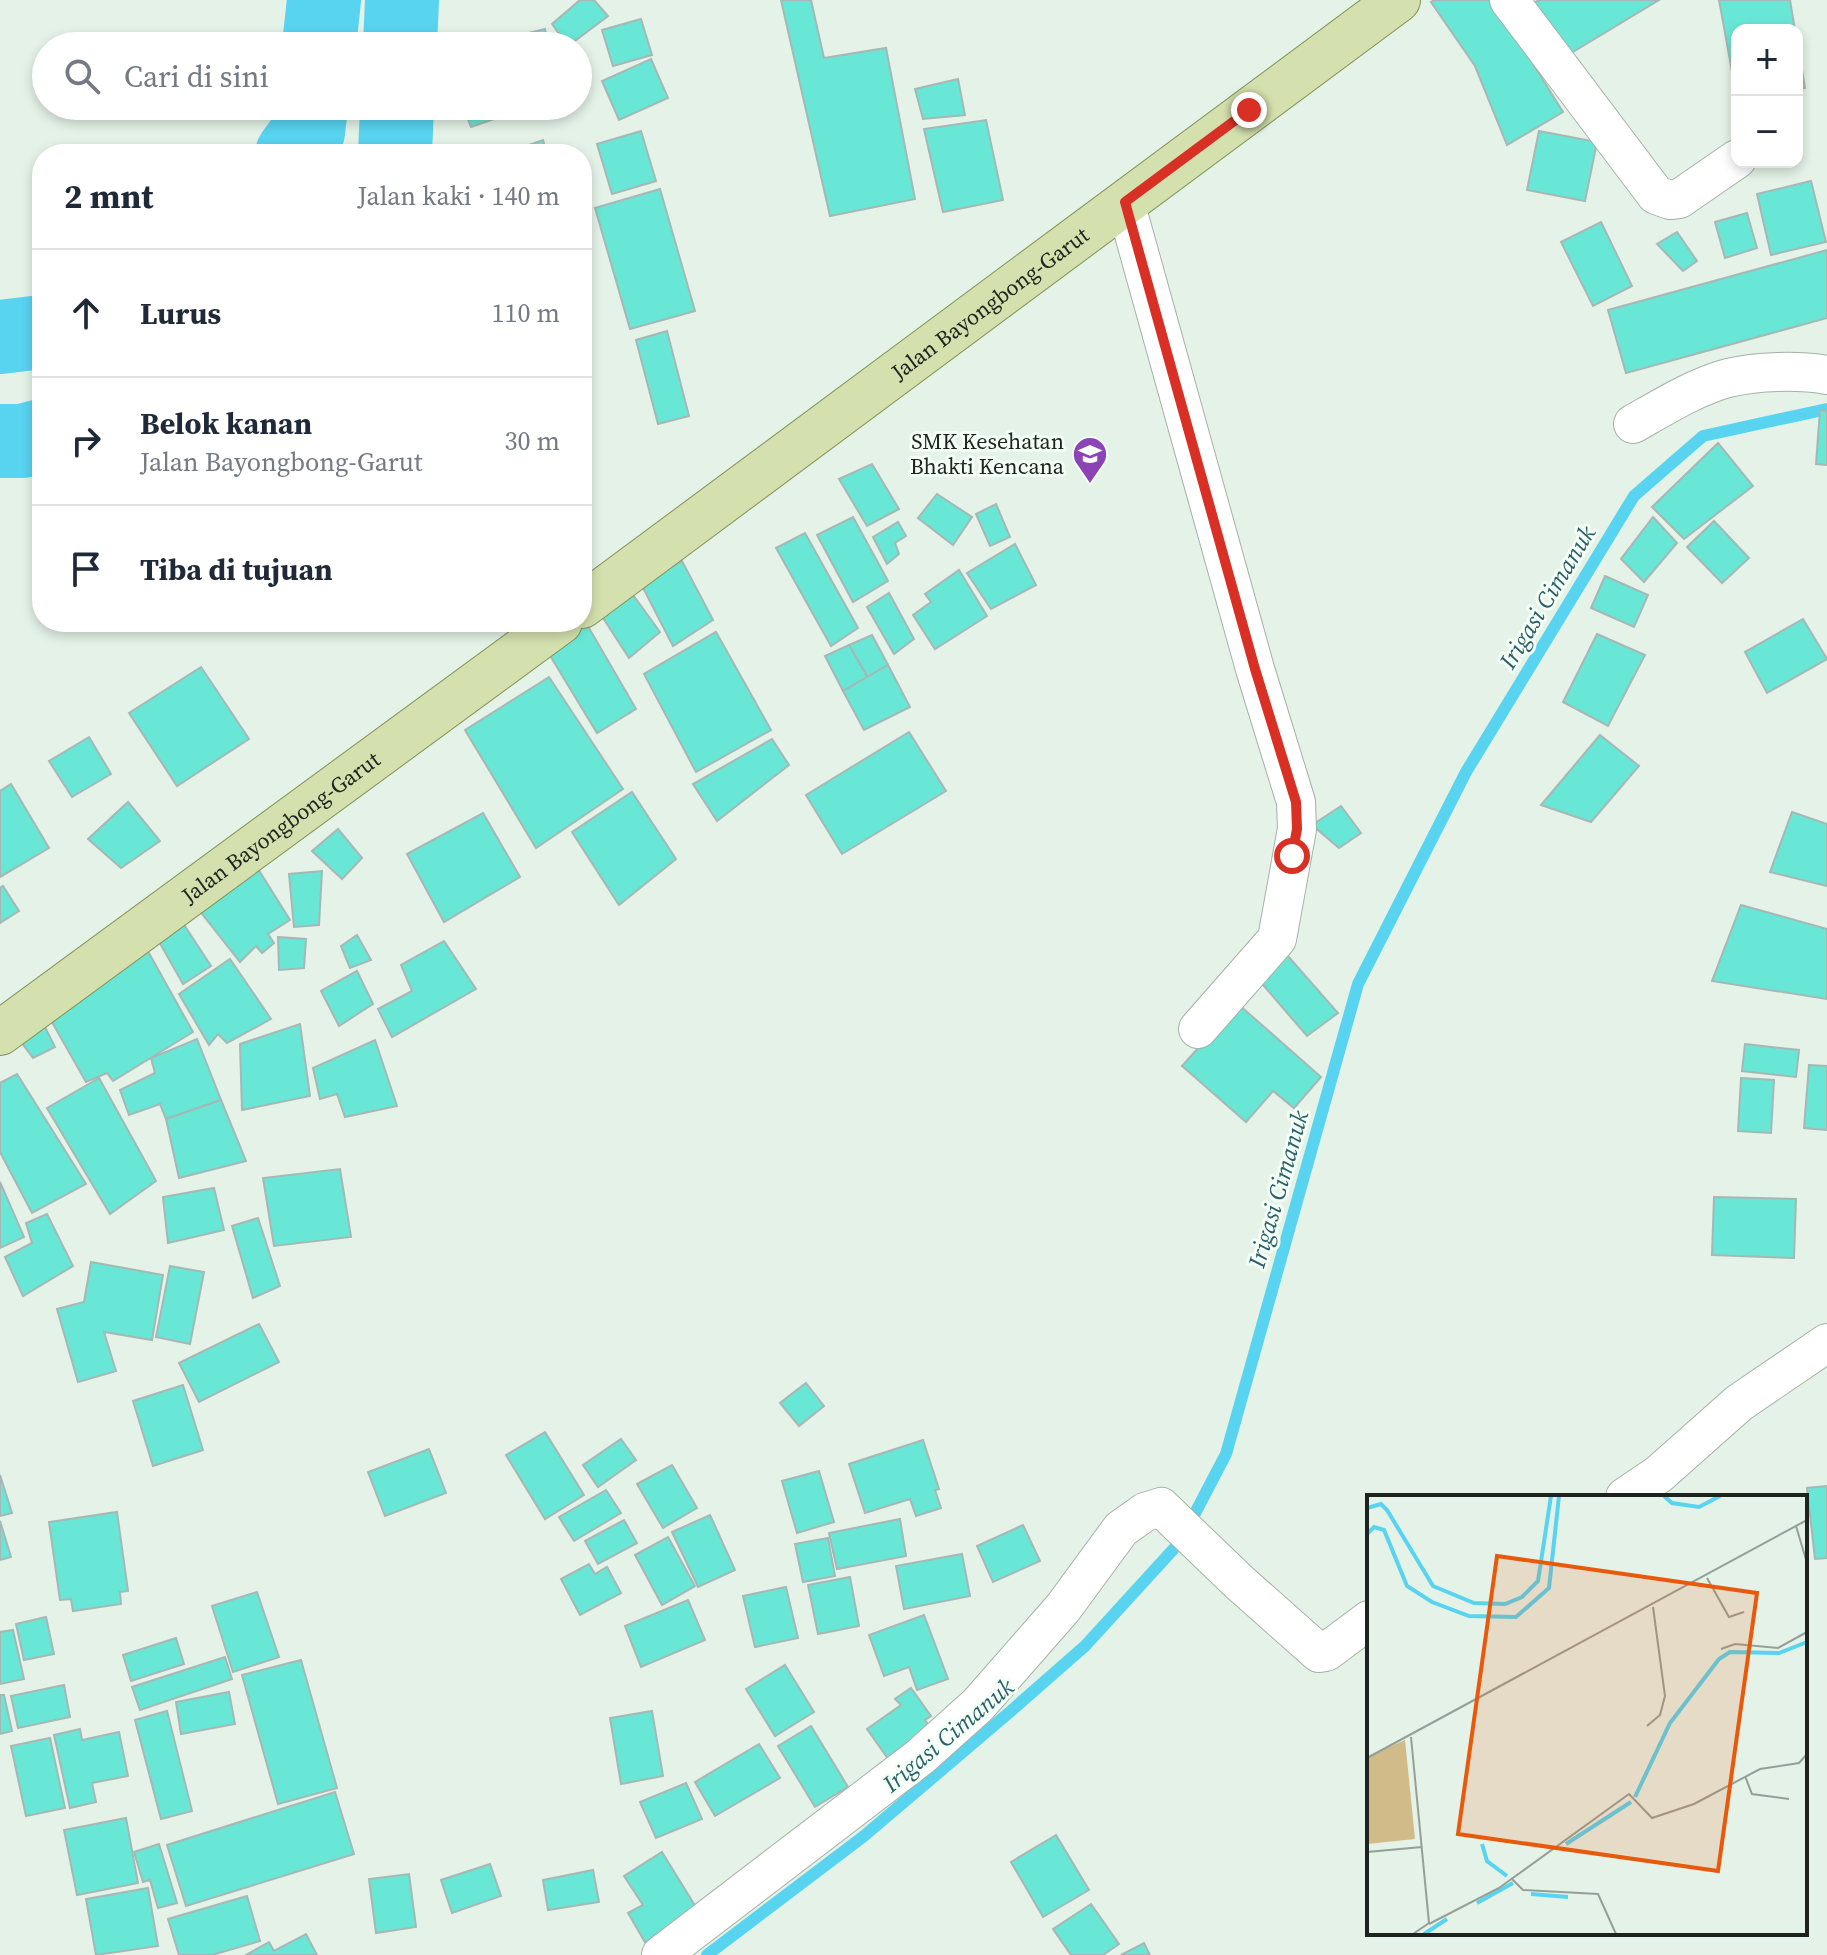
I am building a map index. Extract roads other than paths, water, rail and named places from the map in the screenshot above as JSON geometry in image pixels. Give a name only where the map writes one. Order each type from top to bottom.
[{"type":"main road","name":"Jalan Bayongbong-Garut","points":[[592,599],[1398,0]]},
{"type":"main road","name":"Jalan Bayongbong-Garut","points":[[0,1033],[546,632]]},
{"type":"street","points":[[1509,0],[1656,195],[1670,200],[1679,199],[1731,163]]},
{"type":"street","points":[[1125,202],[1255,669],[1296,802],[1297,829],[1277,939],[1198,1029]]},
{"type":"street","points":[[1633,424],[1679,398],[1729,378],[1801,371],[1827,375]]},
{"type":"street","points":[[1628,1495],[1659,1474],[1739,1403],[1827,1343]]},
{"type":"street","points":[[661,1955],[920,1757],[978,1705],[1063,1608],[1121,1529],[1145,1512],[1161,1507],[1319,1653],[1326,1652],[1367,1621]]},
{"type":"waterway","points":[[321,32],[324,0]]},
{"type":"waterway","points":[[401,32],[402,0]]},
{"type":"waterway","points":[[299,144],[308,132],[309,120]]},
{"type":"waterway","points":[[395,144],[396,120]]},
{"type":"waterway","points":[[0,337],[32,333]]},
{"type":"waterway","name":"Irigasi Cimanuk","points":[[707,1955],[864,1836],[1011,1711],[1085,1646],[1180,1542],[1226,1454],[1358,984],[1466,772],[1634,496],[1703,436],[1827,409]]},
{"type":"waterway","points":[[0,441],[32,438]]},
{"type":"place","name":"SMK Kesehatan Bhakti Kencana","points":[[1090,485]]}]
